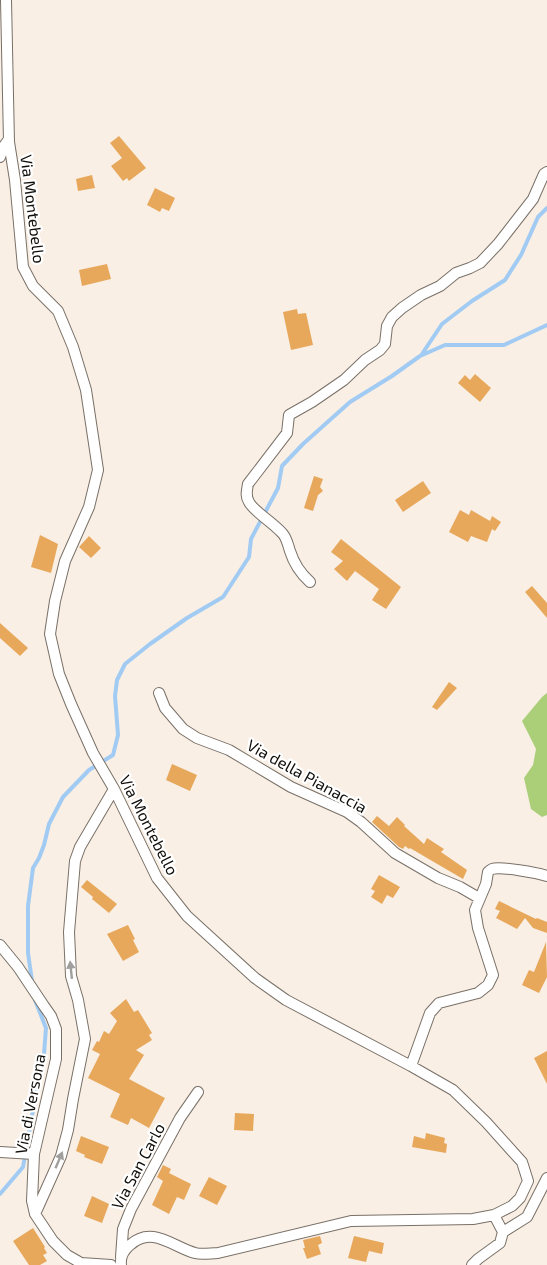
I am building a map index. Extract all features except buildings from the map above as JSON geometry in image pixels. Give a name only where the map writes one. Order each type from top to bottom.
[{"type":"street","name":"Via Montebello","points":[[6,0],[9,139],[23,267],[33,286],[58,311],[73,348],[86,390],[98,470],[89,507],[65,561],[50,634],[59,674],[70,704],[157,878],[187,916],[255,978],[286,1000],[453,1090],[522,1162],[528,1181],[520,1198],[512,1206],[494,1215],[472,1219],[351,1221],[218,1253],[196,1253],[162,1238],[146,1237],[136,1240],[126,1249],[118,1263]]},
{"type":"street","points":[[0,157],[9,139]]},
{"type":"street","points":[[310,582],[296,565],[287,539],[247,500],[248,484],[287,433],[289,415],[344,380],[365,360],[380,350],[385,344],[387,326],[392,316],[402,308],[440,286],[456,273],[480,263],[533,199],[547,172]]},
{"type":"street","name":"Via della Pianaccia","points":[[159,693],[165,708],[183,729],[197,738],[229,750],[291,787],[346,812],[395,852],[431,874],[479,898]]},
{"type":"street","points":[[114,789],[80,847],[75,861],[69,932],[71,976],[85,1039],[62,1156],[35,1214],[52,1241],[67,1256],[81,1263],[118,1263]]},
{"type":"street","points":[[411,1066],[430,1012],[439,1004],[453,998],[478,993],[488,985],[493,975],[478,928],[475,909],[486,884],[488,872],[492,869],[547,876]]},
{"type":"street","name":"Via di Versona","points":[[0,945],[51,1016],[56,1029],[56,1059],[27,1153],[35,1214]]},
{"type":"street","name":"Via San Carlo","points":[[118,1263],[123,1229],[131,1209],[180,1118],[198,1092]]},
{"type":"street","points":[[0,1152],[27,1153]]},
{"type":"street","points":[[502,1232],[527,1217],[547,1178]]},
{"type":"street","points":[[472,1265],[500,1243],[502,1232],[494,1215]]},
{"type":"green space","points":[[547,693],[547,815],[542,817],[531,809],[524,778],[533,765],[536,749],[522,721]]},
{"type":"waterway","points":[[422,354],[442,324],[505,280],[521,255],[538,217],[547,208]]},
{"type":"waterway","points":[[32,981],[28,953],[28,906],[33,868],[44,845],[49,824],[63,797],[89,770],[113,755],[118,735],[115,696],[117,680],[125,664],[187,618],[223,597],[249,557],[251,539],[278,488],[282,466],[350,402],[420,356],[445,345],[504,345],[547,325]]},
{"type":"waterway","points":[[0,1194],[23,1167],[44,1054],[46,1028],[35,1000]]}]
